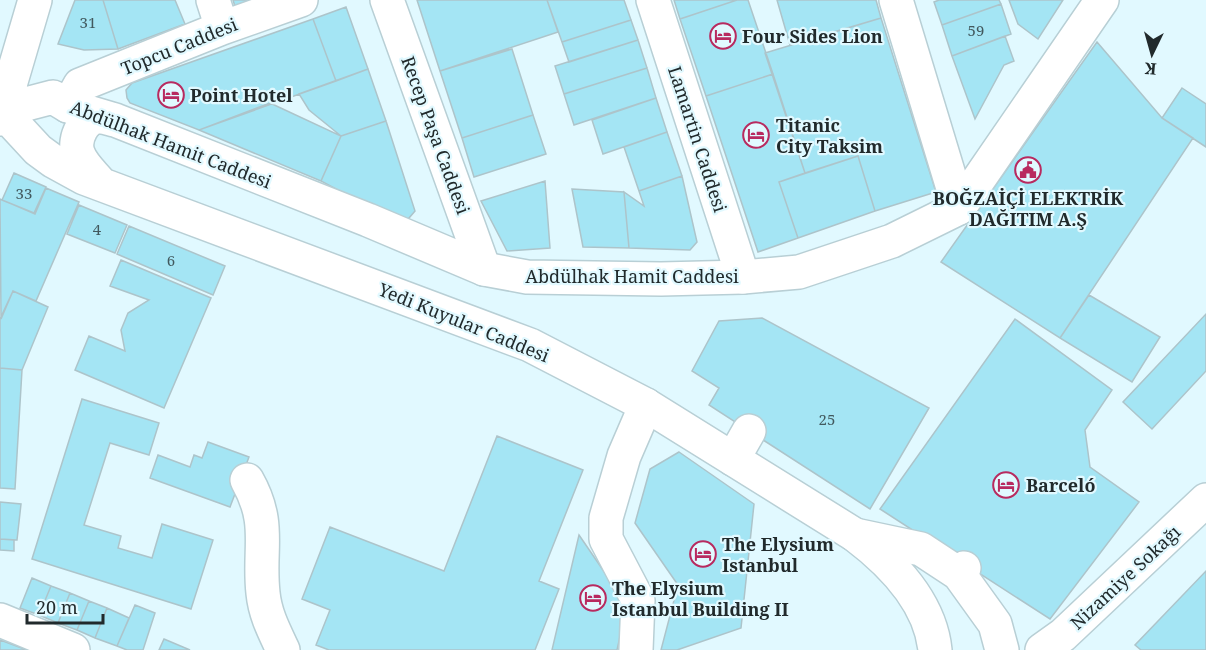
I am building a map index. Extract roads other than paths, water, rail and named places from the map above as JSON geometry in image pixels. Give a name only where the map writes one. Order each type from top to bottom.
[{"type":"main road","points":[[1,113],[20,26],[48,0]]},
{"type":"main road","name":"Topcu Caddesi","points":[[68,106],[80,85],[218,14],[301,0]]},
{"type":"main road","name":"Recep Paşa Caddesi","points":[[387,0],[484,269]]},
{"type":"main road","name":"Lamartin Caddesi","points":[[653,0],[742,277]]},
{"type":"main road","points":[[896,0],[958,208]]},
{"type":"main road","name":"Abdülhak Hamit Caddesi","points":[[1,113],[53,97],[68,106],[115,120],[368,220],[484,269],[527,277],[661,279],[742,277],[799,272],[892,241],[958,208],[1102,0]]},
{"type":"main road","name":"Yedi Kuyular Caddesi","points":[[1,113],[38,150],[68,170],[530,345],[646,405],[855,535],[883,556],[910,588],[924,614],[935,647]]},
{"type":"main road","points":[[101,184],[83,163],[77,150],[77,137],[82,127],[98,116],[115,120]]},
{"type":"main road","points":[[636,650],[638,600],[606,539],[606,518],[624,456],[646,405]]},
{"type":"main road","points":[[733,459],[749,431]]},
{"type":"main road","points":[[247,480],[258,498],[263,523],[262,593],[268,619],[283,650]]},
{"type":"main road","name":"Nizamiye Sokağı","points":[[1042,650],[1064,635],[1206,500]]},
{"type":"main road","points":[[855,535],[921,549],[962,571],[995,624],[1002,650]]},
{"type":"main road","points":[[0,620],[73,650]]},
{"type":"place","name":"Four Sides Lion","points":[[723,36]]},
{"type":"place","name":"Point Hotel","points":[[171,95]]},
{"type":"place","name":"Titanic City Taksim","points":[[756,135]]},
{"type":"place","name":"BOĞZAİÇİ ELEKTRİK DAĞITIM A.Ş","points":[[1028,170]]},
{"type":"place","name":"Barceló","points":[[1006,485]]},
{"type":"place","name":"The Elysium Istanbul","points":[[703,554]]},
{"type":"place","name":"The Elysium Istanbul Building II","points":[[593,598]]}]
